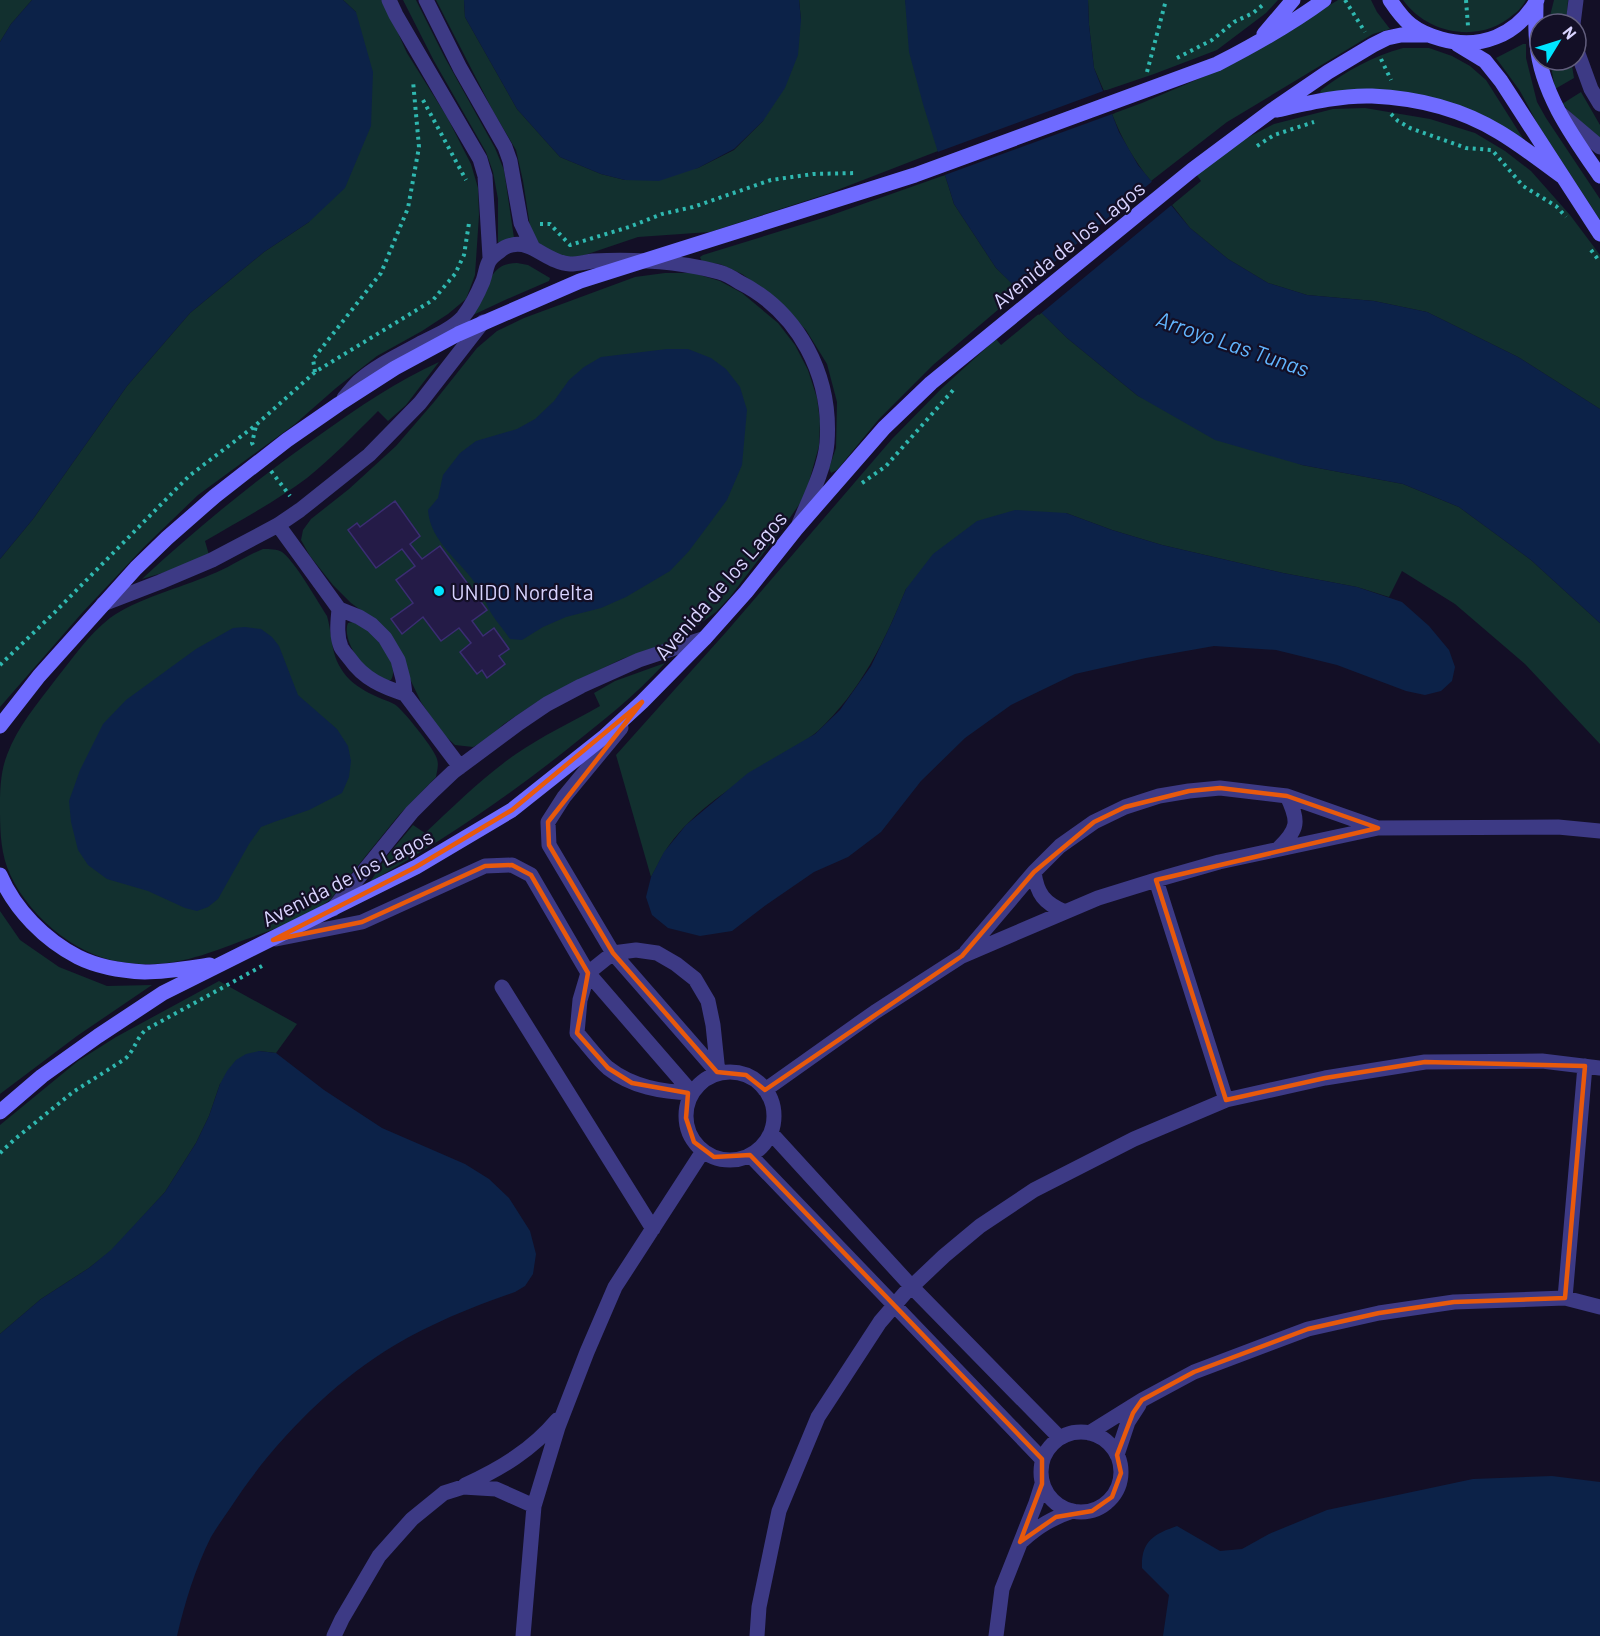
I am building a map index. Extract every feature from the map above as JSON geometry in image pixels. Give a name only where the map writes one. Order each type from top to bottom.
[{"type":"street","points":[[339,404],[359,381],[377,368],[450,328],[463,317],[483,280],[490,257],[485,176],[480,159],[389,0]]},
{"type":"street","points":[[426,0],[460,68],[505,147],[510,161],[521,223],[533,248]]},
{"type":"street","points":[[1255,45],[1293,0]]},
{"type":"street","points":[[1,728],[39,676],[136,568],[167,538],[215,496],[263,459],[339,404],[395,368],[483,322],[580,281],[915,175],[1217,64],[1255,45],[1324,0]]},
{"type":"street","points":[[1390,0],[1411,26],[1427,35],[1463,43],[1480,42],[1502,34],[1521,21],[1537,1]]},
{"type":"street","points":[[1537,1],[1536,45],[1544,76],[1558,111],[1600,176]]},
{"type":"street","name":"Avenida de los Lagos","points":[[0,1112],[42,1076],[163,993],[416,867],[512,810],[605,736],[705,638],[884,428],[931,383],[1192,170],[1271,111],[1328,72],[1387,38],[1401,35],[1427,35]]},
{"type":"street","points":[[1463,43],[1485,61],[1501,81],[1600,234]]},
{"type":"street","points":[[1585,72],[1600,104]]},
{"type":"street","points":[[1271,111],[1325,100],[1371,96],[1415,100],[1465,114],[1500,132],[1563,177]]},
{"type":"street","points":[[1558,111],[1600,147]]},
{"type":"street","points":[[490,257],[505,247],[520,244],[533,248],[560,263],[645,261],[689,266],[721,272],[757,290],[786,317],[809,349],[827,406],[827,444],[816,485],[796,529]]},
{"type":"street","points":[[103,604],[212,560],[278,525],[300,510],[369,455],[411,412],[483,322]]},
{"type":"street","points":[[278,525],[339,609],[372,625],[386,638],[398,660],[405,694],[460,767]]},
{"type":"street","points":[[339,609],[338,627],[341,647],[353,664],[372,681],[405,694]]},
{"type":"street","points":[[333,909],[412,812],[440,784],[519,723],[547,704],[581,686],[639,660],[705,638]]},
{"type":"street","points":[[642,702],[564,797],[548,822],[549,845],[613,953],[718,1073]]},
{"type":"street","points":[[962,956],[1034,872],[1060,846],[1094,822],[1125,807],[1159,796],[1220,788],[1287,796],[1378,828]]},
{"type":"street","points":[[1278,849],[1291,837],[1295,824],[1295,813],[1287,796]]},
{"type":"street","points":[[765,1090],[874,1012],[962,956],[1098,898],[1156,880],[1219,862],[1378,828],[1558,827],[1600,831]]},
{"type":"street","points":[[273,940],[362,922],[485,866],[512,865],[531,875],[588,973],[692,1093]]},
{"type":"street","points":[[1034,872],[1036,886],[1044,899],[1054,908],[1065,912]]},
{"type":"street","points":[[0,875],[22,913],[48,938],[79,958],[112,968],[146,972],[221,963]]},
{"type":"street","points":[[1156,880],[1226,1100]]},
{"type":"street","points":[[692,1093],[670,1093],[632,1083],[608,1068],[577,1033],[580,1000],[588,973],[613,953],[636,950],[657,953],[695,979],[708,1001],[718,1073]]},
{"type":"street","points":[[502,987],[652,1229]]},
{"type":"street","points":[[757,1636],[759,1606],[778,1511],[818,1417],[880,1322],[894,1305],[911,1286],[980,1226],[1034,1190],[1134,1139],[1226,1100],[1325,1078],[1425,1062],[1542,1061],[1592,1067],[1565,1298]]},
{"type":"street","points":[[734,1072],[757,1081],[765,1090],[770,1097],[774,1115],[771,1133],[759,1150],[739,1160],[726,1160],[703,1151],[694,1142],[688,1131],[687,1105],[699,1083],[718,1073],[734,1072]]},
{"type":"street","points":[[771,1133],[911,1286],[1059,1437]]},
{"type":"street","points":[[523,1636],[534,1506],[564,1412],[615,1287],[703,1151]]},
{"type":"street","points":[[750,1155],[1042,1459]]},
{"type":"street","points":[[1089,1433],[1142,1400],[1194,1372],[1308,1329],[1379,1312],[1454,1302],[1565,1298],[1600,1307]]},
{"type":"street","points":[[1117,1455],[1128,1422],[1142,1400]]},
{"type":"street","points":[[334,1636],[379,1556],[412,1519],[444,1493],[463,1487],[496,1471],[546,1433],[564,1412]]},
{"type":"street","points":[[996,1636],[1002,1589],[1036,1503],[1042,1484],[1042,1459],[1046,1451],[1059,1437],[1083,1432],[1106,1440],[1117,1455],[1121,1473],[1118,1486],[1112,1497],[1103,1505],[1092,1510],[1080,1512],[1067,1510],[1048,1495],[1042,1484]]},
{"type":"street","points":[[463,1487],[496,1489],[534,1506]]},
{"type":"street","points":[[1020,1542],[1040,1526],[1073,1511]]},
{"type":"path","points":[[1146,72],[1166,0]]},
{"type":"path","points":[[1167,63],[1212,40],[1234,22],[1253,13],[1270,0]]},
{"type":"path","points":[[1463,43],[1466,0]]},
{"type":"path","points":[[1140,76],[1157,68]]},
{"type":"path","points":[[408,73],[466,179],[468,190]]},
{"type":"path","points":[[315,372],[313,359],[381,273],[408,208],[419,147],[413,81]]},
{"type":"path","points":[[1391,98],[1390,113],[1398,122],[1466,148],[1492,150],[1523,186],[1556,206],[1570,222]]},
{"type":"path","points":[[1256,146],[1274,135],[1318,120]]},
{"type":"path","points":[[521,223],[550,224],[570,245],[771,180],[813,174],[860,173]]},
{"type":"path","points":[[0,664],[63,605],[189,476],[256,425],[315,372],[433,300],[455,274],[464,255],[469,219]]},
{"type":"path","points":[[469,228],[488,226]]},
{"type":"path","points":[[1587,245],[1600,262]]},
{"type":"path","points":[[856,486],[886,466],[960,382]]},
{"type":"path","points":[[256,425],[252,443],[300,510]]},
{"type":"path","points":[[0,1153],[73,1092],[125,1059],[131,1053],[141,1033],[271,961]]},
{"type":"highlighted area","points":[[642,702],[548,822],[549,845],[613,953],[717,1072],[746,1075],[765,1090],[962,956],[1034,872],[1094,822],[1125,807],[1189,791],[1220,788],[1287,796],[1378,828],[1156,880],[1226,1100],[1325,1078],[1425,1062],[1585,1066],[1565,1298],[1454,1302],[1379,1313],[1308,1329],[1194,1372],[1142,1400],[1133,1413],[1117,1455],[1121,1473],[1112,1497],[1092,1511],[1056,1517],[1020,1542],[1042,1484],[1042,1459],[750,1155],[714,1157],[694,1142],[686,1118],[688,1093],[632,1083],[608,1068],[577,1033],[588,973],[531,875],[512,865],[485,866],[362,922],[273,940],[416,867],[512,810]]},
{"type":"green space","points":[[0,0],[32,0],[11,24],[0,42]]},
{"type":"green space","points":[[343,0],[383,0],[407,53],[447,117],[471,164],[478,188],[479,215],[475,275],[466,299],[422,331],[377,356],[295,424],[198,495],[144,547],[82,613],[0,707],[0,559],[33,519],[127,386],[190,313],[264,252],[309,222],[356,12]]},
{"type":"green space","points":[[403,0],[416,0],[495,148],[504,170],[514,238],[498,242],[498,199],[493,172],[486,152],[434,61]]},
{"type":"green space","points":[[436,0],[464,0],[465,17],[517,109],[560,157],[601,174],[625,180],[698,168],[734,150],[763,121],[801,20],[799,0],[905,0],[938,151],[827,194],[710,232],[638,237],[573,259],[561,258],[536,243],[531,233],[516,150],[493,111]]},
{"type":"green space","points":[[1088,0],[1278,0],[1266,13],[1217,50],[1104,91],[1094,68]]},
{"type":"green space","points":[[1338,0],[1371,0],[1390,29],[1373,34],[1227,122],[1151,181],[1129,149],[1112,114],[1224,68]]},
{"type":"green space","points":[[1403,0],[1526,0],[1518,11],[1501,23],[1471,32],[1440,28],[1414,12]]},
{"type":"green space","points":[[1554,0],[1568,0],[1567,12],[1551,12]]},
{"type":"green space","points":[[1526,44],[1528,72],[1537,102],[1600,199],[1600,220],[1537,123],[1520,91],[1496,58]]},
{"type":"green space","points":[[1403,48],[1429,48],[1452,56],[1470,66],[1486,80],[1524,140],[1458,109],[1320,93],[1350,70]]},
{"type":"green space","points":[[1552,72],[1573,72],[1574,78],[1555,89]]},
{"type":"green space","points":[[1581,92],[1600,125],[1600,141],[1562,104]]},
{"type":"green space","points":[[1365,108],[1430,119],[1475,133],[1505,151],[1531,171],[1570,215],[1600,255],[1600,409],[1518,357],[1427,312],[1374,301],[1307,295],[1268,283],[1228,259],[1190,228],[1172,205],[1201,181],[1196,174],[1235,144],[1274,124],[1333,109]]},
{"type":"green space","points":[[945,175],[954,204],[996,268],[1020,291],[933,365],[879,419],[837,470],[831,473],[829,468],[836,448],[837,402],[827,364],[806,330],[774,297],[742,274],[720,264],[702,262],[700,257],[826,217]]},
{"type":"green space","points":[[517,263],[528,265],[550,278],[549,281],[473,315],[495,272],[499,268]]},
{"type":"green space","points":[[665,273],[693,273],[720,281],[742,293],[778,323],[795,345],[808,370],[817,398],[820,421],[819,446],[805,496],[730,597],[716,612],[681,638],[622,659],[572,683],[534,704],[473,747],[455,745],[441,732],[421,702],[410,679],[373,619],[351,603],[333,585],[310,556],[301,540],[303,530],[311,519],[349,489],[396,446],[477,348],[497,331],[524,318],[635,277]]},
{"type":"green space","points":[[1041,312],[1067,338],[1138,396],[1302,465],[1403,484],[1459,507],[1531,560],[1600,623],[1600,744],[1525,664],[1455,604],[1402,571],[1389,597],[1357,587],[1283,573],[1162,545],[1066,513],[906,589],[870,665],[847,700],[833,716],[814,735],[779,756],[701,811],[675,838],[651,877],[616,755],[727,631],[892,439],[942,388],[996,339],[1001,345]]},
{"type":"green space","points":[[439,362],[406,405],[388,421],[378,411],[307,478],[270,503],[205,541],[209,555],[142,579],[185,540],[297,451],[378,395]]},
{"type":"green space","points":[[263,549],[280,551],[293,563],[327,616],[335,657],[343,672],[357,686],[395,704],[407,717],[435,754],[438,764],[436,777],[399,815],[330,900],[300,918],[213,952],[169,963],[121,962],[85,951],[52,929],[38,915],[25,900],[7,867],[1,836],[0,792],[3,767],[11,745],[28,715],[56,679],[88,639],[110,618],[132,605],[217,572]]},
{"type":"green space","points":[[353,622],[371,633],[382,645],[393,667],[391,680],[375,675],[359,660],[347,631],[348,623]]},
{"type":"green space","points":[[665,663],[617,709],[518,787],[446,836],[370,882],[387,856],[413,825],[425,833],[480,782],[516,754],[600,706],[594,693],[615,681]]},
{"type":"green space","points":[[0,911],[20,940],[59,967],[107,986],[152,985],[77,1036],[0,1094]]},
{"type":"green space","points":[[219,981],[297,1024],[276,1053],[259,1051],[220,1084],[209,1116],[196,1143],[165,1192],[112,1250],[41,1299],[0,1334],[0,1125],[78,1061],[116,1037]]},
{"type":"water","points":[[32,0],[343,0],[356,12],[373,72],[371,126],[345,188],[309,222],[264,252],[190,313],[127,386],[33,519],[0,559],[0,42],[11,24]]},
{"type":"water","points":[[464,0],[799,0],[801,20],[798,55],[785,88],[763,121],[734,149],[698,168],[659,181],[625,180],[601,174],[560,157],[517,109],[465,17]]},
{"type":"water","name":"Arroyo Las Tunas","points":[[905,0],[1088,0],[1094,68],[1119,132],[1138,165],[1190,228],[1228,259],[1268,283],[1307,295],[1374,301],[1427,312],[1518,357],[1600,409],[1600,623],[1531,560],[1459,507],[1403,484],[1302,465],[1215,440],[1138,396],[1067,338],[996,268],[954,204],[909,52]]},
{"type":"water","points":[[667,349],[688,349],[711,358],[726,369],[740,387],[747,410],[742,465],[727,500],[689,551],[670,571],[626,597],[601,608],[566,617],[522,640],[510,639],[493,616],[478,587],[434,532],[428,510],[438,498],[443,475],[460,453],[476,441],[517,429],[535,419],[554,401],[569,380],[584,367],[601,357]]},
{"type":"water","points":[[1015,510],[1066,513],[1162,545],[1283,573],[1357,587],[1402,602],[1429,626],[1449,650],[1455,667],[1452,681],[1441,691],[1425,695],[1406,691],[1337,665],[1276,650],[1214,646],[1075,674],[1011,705],[965,738],[921,781],[881,832],[848,857],[814,872],[732,931],[700,936],[668,928],[652,915],[646,897],[651,877],[664,852],[686,825],[748,773],[815,734],[840,710],[871,666],[906,589],[933,554],[977,521]]},
{"type":"water","points":[[233,628],[261,629],[272,637],[279,646],[298,695],[337,729],[348,746],[351,761],[349,777],[342,793],[309,810],[261,827],[218,899],[208,907],[197,911],[148,891],[107,879],[88,865],[78,850],[71,822],[69,801],[80,770],[103,724],[126,700],[196,649]]},
{"type":"water","points":[[259,1051],[276,1053],[324,1090],[382,1128],[465,1164],[489,1179],[509,1198],[530,1231],[536,1254],[533,1274],[525,1286],[515,1292],[424,1329],[395,1345],[348,1378],[304,1417],[264,1461],[211,1537],[191,1586],[177,1636],[0,1636],[0,1334],[41,1299],[89,1268],[111,1250],[165,1192],[196,1143],[227,1071],[236,1060],[246,1054]]},
{"type":"water","points":[[1552,1476],[1600,1482],[1600,1636],[1163,1636],[1169,1595],[1142,1568],[1142,1559],[1151,1540],[1169,1529],[1177,1526],[1220,1551],[1242,1549],[1269,1534],[1327,1510],[1473,1479]]},
{"type":"pier","points":[[1106,90],[1115,113],[942,176],[935,153]]},
{"type":"pier","points":[[1154,180],[1174,203],[1039,315],[1017,293]]},
{"type":"building","name":"UNIDO Nordelta","points":[[395,501],[420,536],[410,544],[422,559],[440,546],[487,610],[472,621],[483,636],[494,628],[509,649],[499,656],[505,664],[487,678],[482,670],[477,674],[460,652],[471,643],[459,628],[441,641],[423,617],[402,634],[391,619],[413,603],[396,580],[415,566],[402,549],[376,568],[348,530],[357,523],[360,527]]},
{"type":"place","name":"UNIDO Nordelta","points":[[439,591]]}]
